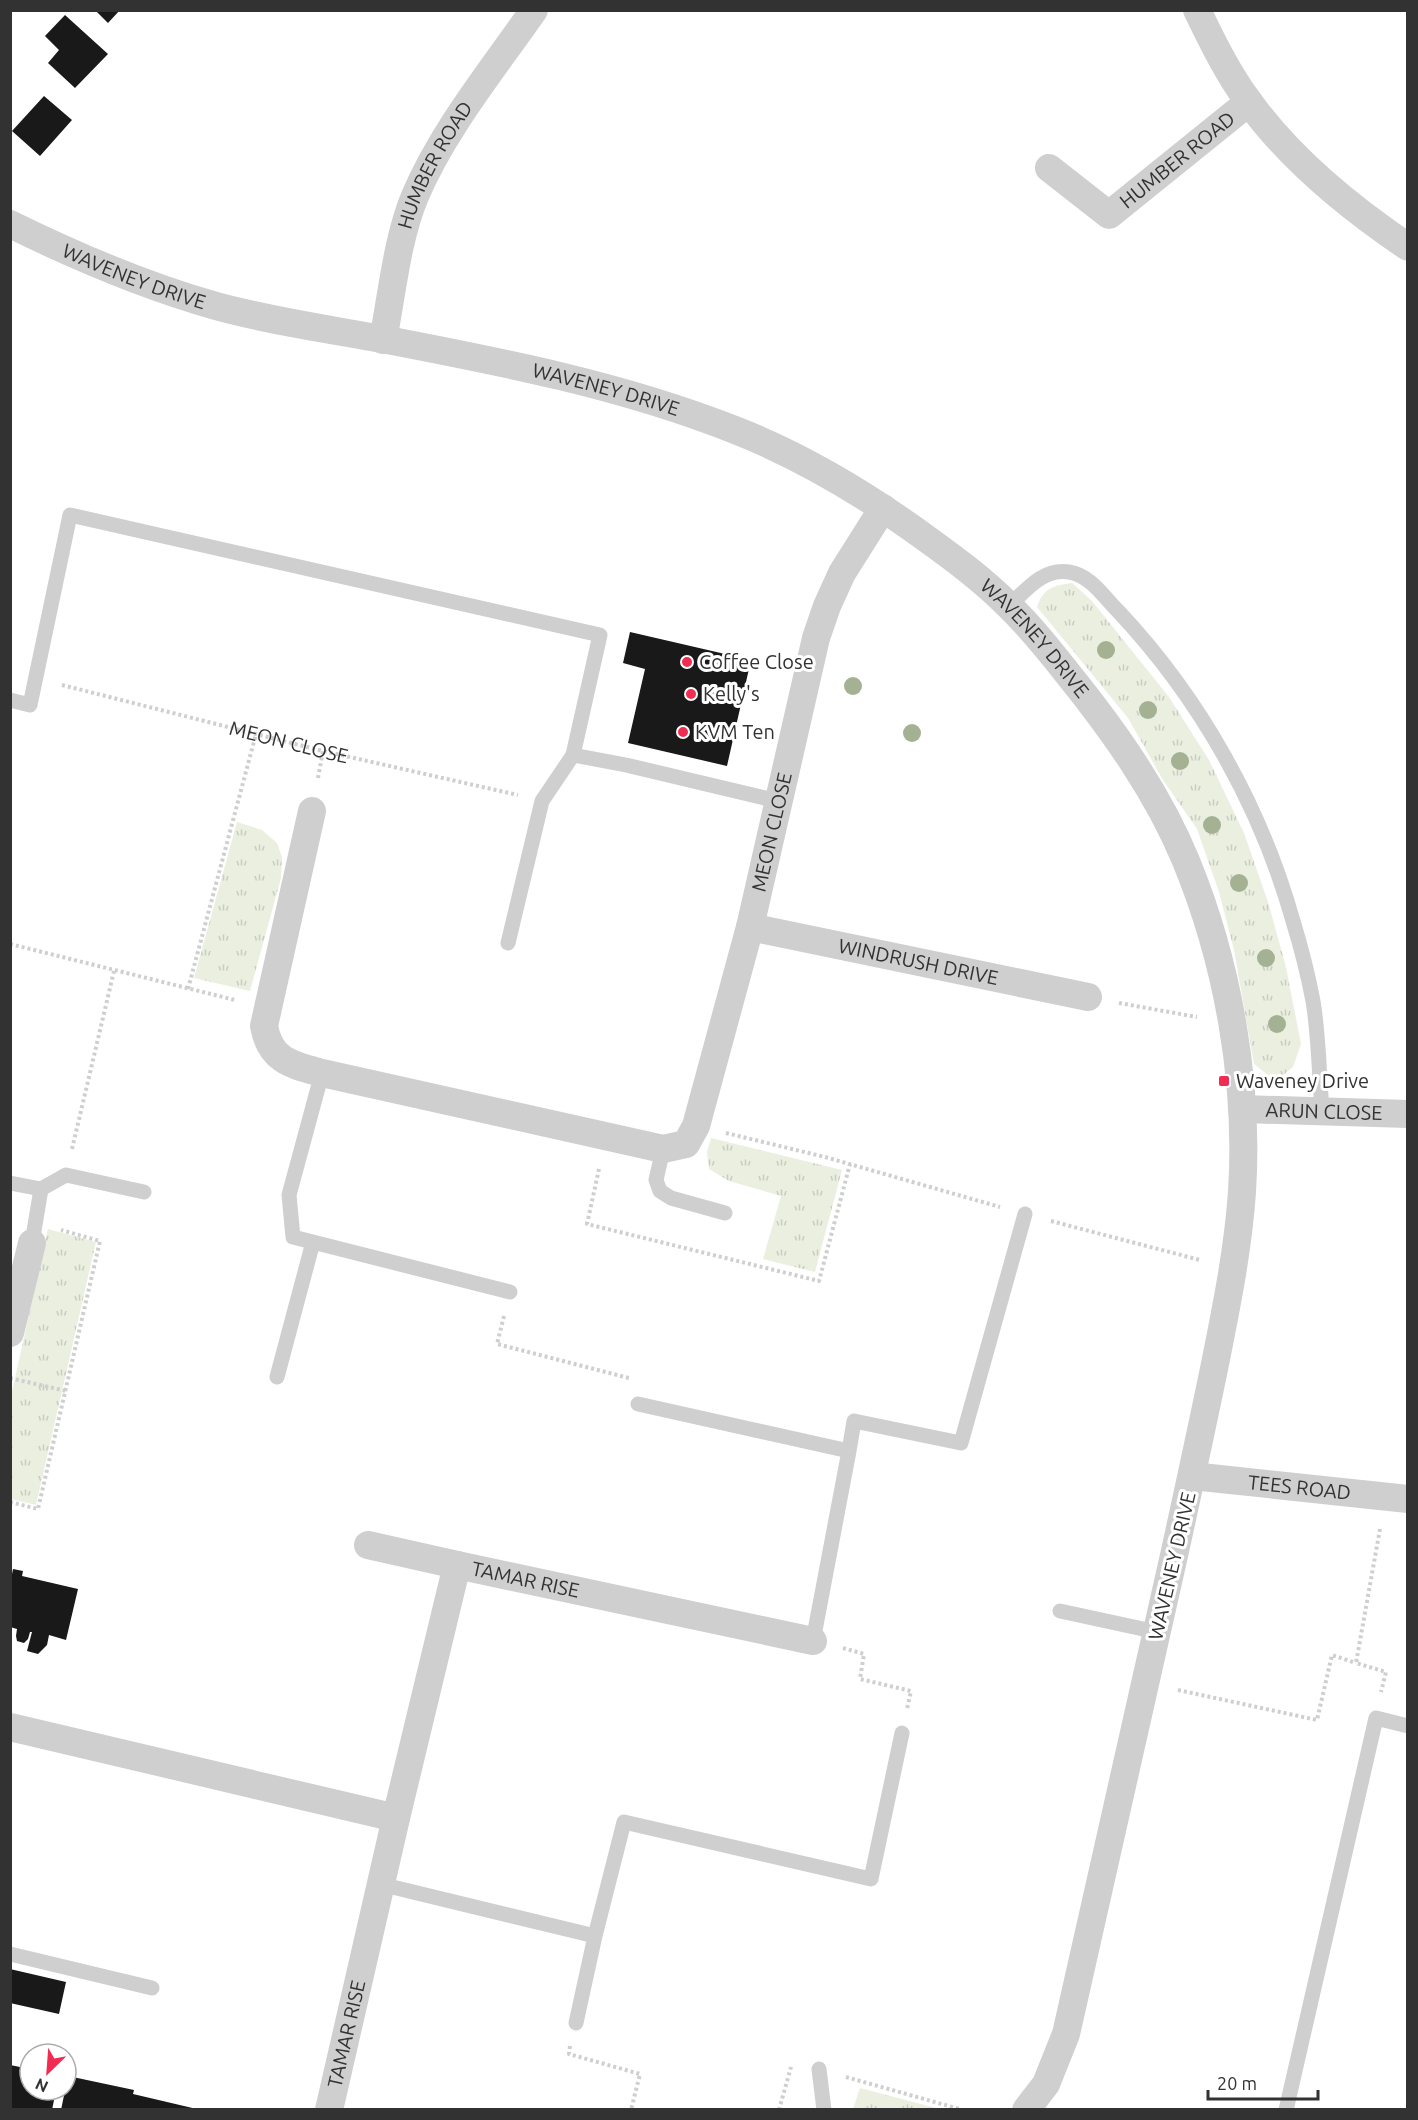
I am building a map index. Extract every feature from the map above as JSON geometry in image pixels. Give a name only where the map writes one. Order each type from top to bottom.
[{"type":"street","name":"HUMBER ROAD","points":[[383,340],[403,236],[414,198],[433,158],[453,126],[534,10]]},
{"type":"street","name":"HUMBER ROAD","points":[[1197,10],[1221,58],[1249,102],[1282,141],[1319,178],[1366,219],[1407,247]]},
{"type":"street","name":"HUMBER ROAD","points":[[1049,168],[1109,215],[1249,102]]},
{"type":"street","name":"WAVENEY DRIVE","points":[[10,224],[143,283],[218,306],[592,383],[665,405],[741,432],[812,466],[883,508],[966,567],[1009,606],[1042,642],[1099,713],[1153,794],[1186,860],[1215,947],[1233,1024],[1242,1109],[1242,1189],[1234,1269],[1192,1476],[1066,2034],[1046,2084],[1026,2109]]},
{"type":"street","name":"MEON CLOSE","points":[[663,1149],[686,1144],[696,1126],[750,927],[816,638],[842,573],[883,508]]},
{"type":"street","points":[[312,812],[264,1026],[267,1041],[278,1055],[294,1066],[322,1073],[663,1149]]},
{"type":"street","name":"WINDRUSH DRIVE","points":[[750,927],[1088,997]]},
{"type":"street","name":"ARUN CLOSE","points":[[1242,1109],[1407,1114]]},
{"type":"street","points":[[10,1333],[34,1233]]},
{"type":"street","name":"TEES ROAD","points":[[1192,1476],[1397,1498]]},
{"type":"street","points":[[368,1545],[458,1565]]},
{"type":"street","name":"TAMAR RISE","points":[[329,2109],[380,1884],[458,1565],[813,1641]]},
{"type":"street","points":[[10,1727],[396,1818]]},
{"type":"lane","points":[[10,700],[30,705],[70,515],[600,635],[573,755],[543,801],[508,943]]},
{"type":"lane","points":[[1009,606],[1038,579],[1052,571],[1071,572],[1087,578],[1144,639],[1197,711],[1239,782],[1268,845],[1290,911],[1313,1002],[1322,1110]]},
{"type":"lane","points":[[573,755],[626,765],[778,801]]},
{"type":"lane","points":[[322,1073],[289,1195],[293,1237],[510,1292]]},
{"type":"lane","points":[[663,1149],[656,1180],[660,1191],[671,1198],[725,1213]]},
{"type":"lane","points":[[10,1183],[41,1190],[66,1175],[144,1192]]},
{"type":"lane","points":[[34,1233],[41,1190]]},
{"type":"lane","points":[[813,1641],[854,1421],[961,1443],[1025,1214]]},
{"type":"lane","points":[[277,1377],[313,1242]]},
{"type":"lane","points":[[638,1404],[849,1451]]},
{"type":"lane","points":[[1060,1611],[1157,1632]]},
{"type":"lane","points":[[1286,2109],[1376,1718],[1407,1726]]},
{"type":"lane","points":[[576,2023],[624,1822],[871,1879],[902,1733]]},
{"type":"lane","points":[[380,1884],[595,1936]]},
{"type":"lane","points":[[10,1954],[152,1988]]},
{"type":"lane","points":[[819,2069],[824,2109]]},
{"type":"path","name":"MEON CLOSE","points":[[35,679],[256,734],[543,801]]},
{"type":"path","points":[[188,988],[256,734]]},
{"type":"path","points":[[10,944],[268,1008]]},
{"type":"path","points":[[66,1175],[114,971]]},
{"type":"path","points":[[1088,997],[1233,1024]]},
{"type":"path","points":[[696,1126],[825,1157],[1025,1214],[1234,1269]]},
{"type":"path","points":[[10,1502],[38,1509],[100,1241],[34,1233]]},
{"type":"path","points":[[510,1292],[496,1344],[642,1382],[638,1404]]},
{"type":"path","points":[[10,1378],[66,1391]]},
{"type":"path","points":[[1356,1662],[1397,1498]]},
{"type":"path","points":[[813,1641],[864,1654],[860,1679],[911,1691],[902,1733]]},
{"type":"path","points":[[1145,1682],[1317,1720],[1332,1655],[1386,1672],[1376,1718]]},
{"type":"path","points":[[576,2023],[568,2054],[640,2074],[631,2109]]},
{"type":"path","points":[[778,2109],[792,2061],[963,2109]]},
{"type":"green space","points":[[1072,583],[1092,601],[1169,697],[1209,760],[1244,833],[1268,902],[1286,967],[1301,1044],[1293,1067],[1280,1078],[1268,1075],[1254,1064],[1234,950],[1219,892],[1197,829],[1163,780],[1128,718],[1037,607],[1046,591]]},
{"type":"green space","points":[[237,822],[262,830],[277,843],[282,857],[281,878],[250,991],[194,978]]},
{"type":"green space","points":[[711,1138],[842,1170],[815,1272],[763,1259],[781,1196],[729,1181],[709,1169],[707,1152]]},
{"type":"green space","points":[[48,1229],[96,1242],[36,1505],[11,1499],[11,1396]]},
{"type":"green space","points":[[860,2088],[940,2109],[853,2109]]},
{"type":"building","points":[[95,10],[120,10],[108,23]]},
{"type":"building","points":[[65,15],[108,54],[75,88],[48,63],[59,50],[45,36]]},
{"type":"building","points":[[44,96],[72,120],[40,156],[12,131]]},
{"type":"building","points":[[630,632],[751,660],[727,766],[628,743],[645,669],[623,663]]},
{"type":"building","points":[[13,1569],[23,1571],[22,1576],[78,1589],[66,1640],[49,1635],[47,1645],[38,1654],[27,1651],[32,1632],[24,1643],[17,1641],[17,1629],[10,1627],[10,1573],[12,1574]]},
{"type":"building","points":[[10,1969],[66,1982],[59,2014],[10,2003]]},
{"type":"building","points":[[10,2065],[18,2067],[18,2102],[54,2102],[52,2110],[10,2110]]},
{"type":"building","points":[[78,2078],[134,2090],[133,2094],[201,2110],[61,2110],[63,2102],[78,2102]]},
{"type":"place","name":"Coffee Close","points":[[687,662]]},
{"type":"place","name":"Kelly's","points":[[691,694]]},
{"type":"place","name":"KVM Ten","points":[[683,732]]},
{"type":"place","name":"Waveney Drive","points":[[1224,1081]]}]
